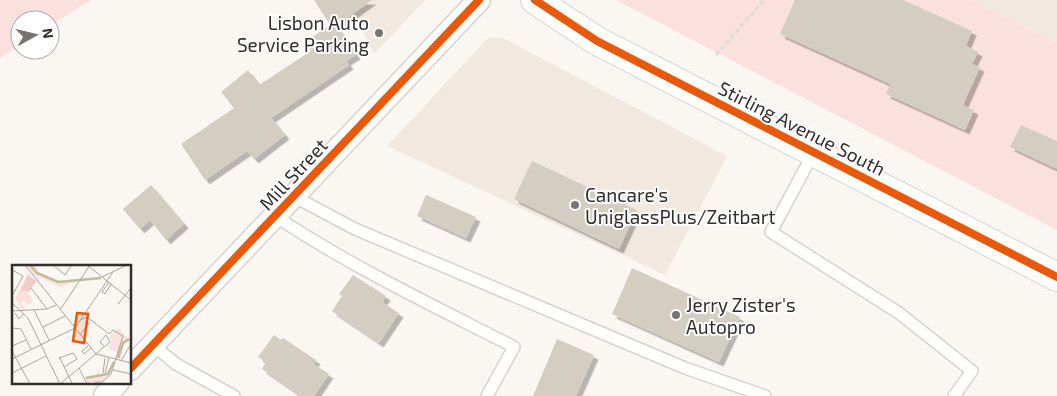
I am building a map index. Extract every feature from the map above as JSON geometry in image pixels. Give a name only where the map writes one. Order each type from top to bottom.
[{"type":"street","name":"Mill Street","points":[[131,369],[479,0]]},
{"type":"street","name":"Stirling Avenue South","points":[[536,0],[597,41],[1057,277]]},
{"type":"street","points":[[105,396],[116,384]]},
{"type":"lane","points":[[814,152],[771,232],[899,313],[972,371],[954,396]]},
{"type":"lane","points":[[293,196],[355,229],[685,368],[765,396]]},
{"type":"lane","points":[[275,216],[346,259],[514,347],[487,396]]},
{"type":"lane","points":[[153,346],[176,364],[234,396]]},
{"type":"path","points":[[716,55],[764,0]]},
{"type":"shaded area","points":[[0,0],[91,0],[60,20],[60,10],[10,10],[10,52],[0,58]]},
{"type":"shaded area","name":"Lisbon Auto Service Parking","points":[[345,0],[425,0],[374,54],[354,13]]},
{"type":"shaded area","points":[[616,0],[970,0],[1057,42],[1057,230]]},
{"type":"shaded area","points":[[970,0],[1057,0],[1057,42]]},
{"type":"shaded area","points":[[489,37],[503,38],[727,156],[665,275],[387,146]]},
{"type":"building","points":[[314,0],[372,0],[336,26],[356,55],[346,61],[349,65],[271,118],[285,135],[254,159],[247,151],[205,180],[181,144],[234,108],[221,92],[248,70],[259,85],[311,51],[305,42],[330,25]]},
{"type":"building","points":[[795,0],[903,0],[972,31],[966,46],[978,52],[972,64],[980,67],[963,105],[974,110],[965,130],[886,94],[890,84],[780,34]]},
{"type":"building","points":[[1021,125],[1057,141],[1057,169],[1010,147]]},
{"type":"building","name":"Cancare's UniglassPlus/Zeitbart","points":[[532,161],[637,210],[619,249],[514,199]]},
{"type":"building","points":[[151,185],[184,224],[166,240],[150,220],[140,229],[123,209]]},
{"type":"building","points":[[426,195],[476,217],[466,238],[417,216]]},
{"type":"building","name":"Jerry Zister's Autopro","points":[[632,268],[740,317],[719,362],[612,314]]},
{"type":"building","points":[[353,275],[386,296],[382,302],[399,313],[379,343],[332,311],[342,296],[339,294]]},
{"type":"building","points":[[274,335],[281,340],[283,338],[316,360],[313,364],[329,374],[314,396],[301,396],[262,369],[266,362],[258,357]]},
{"type":"building","points":[[557,339],[594,355],[576,396],[533,396]]},
{"type":"cycle path","points":[[131,368],[479,0]]},
{"type":"cycle path","points":[[535,0],[597,41],[1057,277]]},
{"type":"place","name":"Lisbon Auto Service Parking","points":[[379,33]]},
{"type":"place","name":"Cancare's UniglassPlus/Zeitbart","points":[[575,205]]},
{"type":"place","name":"Jerry Zister's Autopro","points":[[676,315]]}]
